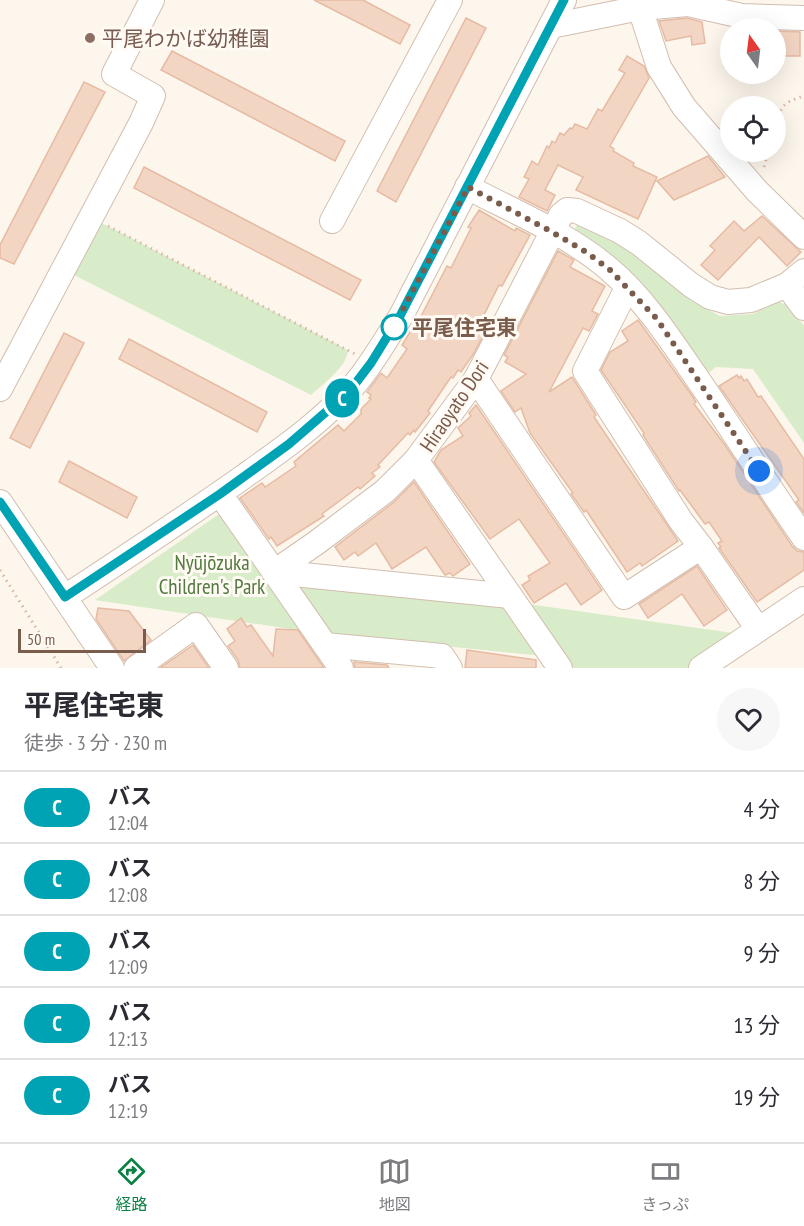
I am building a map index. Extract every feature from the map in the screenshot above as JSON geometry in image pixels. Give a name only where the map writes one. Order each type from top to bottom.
[{"type":"street","points":[[0,389],[141,123],[153,96],[114,74],[152,0]]},
{"type":"street","points":[[332,221],[450,0]]},
{"type":"street","points":[[65,597],[220,494],[289,444],[355,384],[400,316],[564,0]]},
{"type":"street","points":[[551,26],[642,4],[688,2],[742,16],[804,18]]},
{"type":"street","points":[[642,4],[659,66],[684,107],[757,191],[804,237]]},
{"type":"street","points":[[468,187],[552,232],[602,264],[657,319],[804,538]]},
{"type":"street","name":"Hiraoyato Dori","points":[[274,572],[385,491],[417,460],[476,379],[561,215],[567,210],[577,211],[620,231],[710,297],[728,302],[751,300],[796,278]]},
{"type":"street","points":[[796,278],[804,308]]},
{"type":"street","points":[[627,288],[585,371],[681,520],[758,629]]},
{"type":"street","points":[[476,379],[624,597],[701,547]]},
{"type":"street","points":[[417,460],[560,668]]},
{"type":"street","points":[[220,494],[341,668]]},
{"type":"street","points":[[0,502],[112,668]]},
{"type":"street","points":[[274,572],[510,596]]},
{"type":"street","points":[[701,668],[804,599]]},
{"type":"street","points":[[136,668],[196,625],[226,668]]},
{"type":"street","points":[[325,645],[442,656],[450,668]]},
{"type":"path","points":[[786,103],[804,96]]},
{"type":"path","points":[[90,217],[360,356]]},
{"type":"path","points":[[0,570],[61,668]]},
{"type":"green space","points":[[90,217],[348,350],[347,356],[334,375],[311,395],[64,270]]},
{"type":"green space","points":[[578,222],[607,234],[676,284],[703,307],[720,316],[753,314],[779,301],[783,304],[788,302],[804,326],[804,443],[753,369],[716,367],[707,374],[677,327],[654,300],[574,232]]},
{"type":"green space","name":"Nyūjōzuka Children's Park","points":[[222,512],[304,631],[95,600]]},
{"type":"green space","points":[[295,582],[508,605],[543,656],[327,634]]},
{"type":"green space","points":[[528,604],[733,633],[719,649],[689,668],[574,668]]},
{"type":"building","points":[[314,0],[363,0],[410,25],[400,44]]},
{"type":"building","points":[[466,18],[486,28],[396,202],[377,191]]},
{"type":"building","points":[[687,18],[702,22],[705,43],[692,45],[691,36],[666,41],[659,21]]},
{"type":"building","points":[[786,31],[800,32],[800,56],[786,56]]},
{"type":"building","points":[[172,51],[345,141],[335,161],[161,70]]},
{"type":"building","points":[[627,56],[644,66],[649,78],[610,146],[614,149],[613,151],[634,163],[633,166],[657,177],[638,219],[576,190],[583,177],[558,165],[545,190],[555,195],[547,211],[519,197],[529,179],[524,177],[532,161],[538,165],[547,146],[549,148],[552,141],[555,143],[560,133],[564,135],[575,124],[587,129],[598,109],[602,111],[625,73],[619,70]]},
{"type":"building","points":[[84,82],[105,92],[14,264],[0,258],[0,245]]},
{"type":"building","points":[[708,156],[725,177],[674,200],[657,181]]},
{"type":"building","points":[[144,167],[361,280],[350,300],[134,188]]},
{"type":"building","points":[[479,210],[515,231],[516,228],[530,235],[502,286],[499,285],[481,321],[485,323],[483,328],[486,330],[474,353],[461,372],[458,370],[453,378],[451,377],[428,411],[430,413],[415,432],[414,430],[410,435],[408,433],[378,465],[380,467],[372,473],[375,476],[360,489],[358,487],[322,514],[324,516],[277,546],[271,537],[269,539],[240,498],[262,483],[265,487],[296,466],[294,462],[338,425],[344,431],[361,414],[361,409],[371,399],[369,398],[371,395],[367,392],[381,373],[387,378],[407,349],[402,345],[417,324],[447,266],[451,268],[471,228],[468,227]]},
{"type":"building","points":[[762,216],[801,252],[787,266],[759,237],[718,280],[701,265],[715,250],[710,246],[734,221],[744,231]]},
{"type":"building","points":[[558,251],[574,260],[570,267],[605,286],[592,311],[598,314],[589,331],[583,328],[549,392],[572,377],[596,415],[594,417],[678,541],[642,566],[640,563],[627,572],[586,510],[584,512],[530,433],[521,408],[515,412],[501,391],[526,374],[505,362],[508,357],[504,355]]},
{"type":"building","points":[[638,320],[693,397],[696,402],[694,404],[725,445],[792,546],[797,551],[804,552],[804,570],[757,602],[719,548],[721,547],[718,543],[722,541],[709,522],[705,524],[679,491],[643,435],[644,433],[601,370],[610,352],[628,341],[622,331]]},
{"type":"building","points":[[64,333],[84,343],[30,448],[10,438]]},
{"type":"building","points":[[129,339],[267,412],[257,432],[119,359]]},
{"type":"building","points":[[737,375],[739,378],[741,376],[744,381],[747,379],[758,397],[761,396],[804,459],[804,513],[796,502],[799,500],[719,386]]},
{"type":"building","points":[[476,405],[602,590],[581,605],[566,583],[534,603],[522,585],[530,580],[528,576],[550,563],[519,519],[490,539],[434,462],[441,450],[463,436],[458,428],[471,416],[469,413]]},
{"type":"building","points":[[69,461],[137,497],[127,518],[59,482]]},
{"type":"building","points":[[414,482],[470,564],[453,576],[450,573],[445,575],[426,547],[392,569],[376,543],[358,556],[355,552],[344,560],[335,547],[394,502]]},
{"type":"building","points":[[697,566],[727,610],[704,626],[682,594],[648,618],[639,604]]},
{"type":"building","points":[[98,608],[129,611],[151,640],[124,661],[96,619]]},
{"type":"building","points":[[241,618],[247,627],[251,625],[273,656],[276,629],[298,630],[324,668],[240,668],[238,660],[228,646],[235,641],[227,629]]},
{"type":"building","points":[[193,645],[209,668],[160,668]]},
{"type":"building","points":[[467,650],[536,660],[536,668],[465,668]]},
{"type":"building","points":[[354,662],[387,665],[389,668],[355,668]]},
{"type":"bus line","name":"C","points":[[0,502],[65,597],[220,494],[289,444],[334,405],[355,384],[371,363],[400,316],[564,0]]},
{"type":"place","name":"平尾わかば幼稚園","points":[[90,38]]},
{"type":"place","name":"平尾住宅東","points":[[394,327]]},
{"type":"route","points":[[394,327],[391,332],[468,187],[552,232],[586,252],[610,270],[657,319],[759,471]]}]
